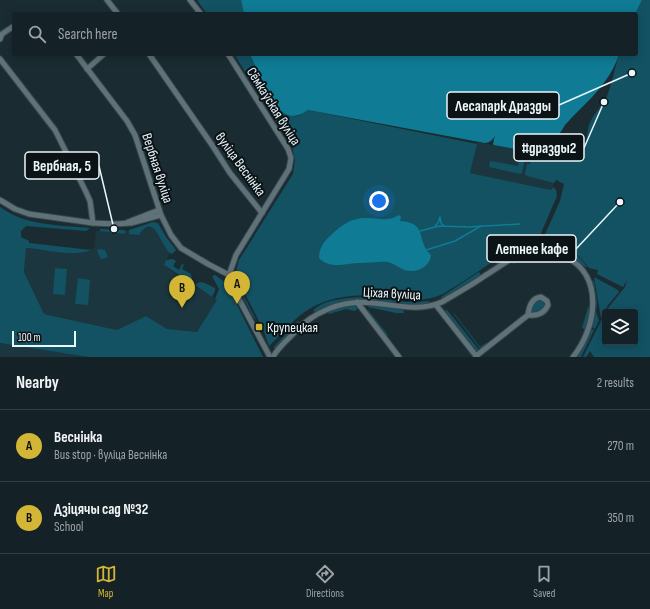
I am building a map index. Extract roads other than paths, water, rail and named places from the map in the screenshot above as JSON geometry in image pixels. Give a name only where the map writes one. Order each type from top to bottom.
[{"type":"street","points":[[106,0],[116,12]]},
{"type":"street","points":[[190,0],[199,12]]},
{"type":"street","points":[[0,38],[2,34],[12,27]]},
{"type":"street","name":"Вербная вуліца","points":[[77,56],[127,120],[135,134],[160,212],[171,235],[181,248],[229,275]]},
{"type":"street","points":[[87,69],[102,56]]},
{"type":"street","name":"вуліца Веснінка","points":[[150,56],[230,173],[262,213],[233,260],[229,275]]},
{"type":"street","name":"Сёмкаўская вуліца","points":[[229,56],[288,149],[291,158],[289,170],[262,213]]},
{"type":"street","points":[[0,59],[60,138],[90,200],[93,223]]},
{"type":"street","points":[[0,200],[15,210],[29,214],[93,223],[126,223],[160,212]]},
{"type":"street","name":"Ціхая вуліца","points":[[271,357],[296,330],[316,314],[336,306],[357,302],[372,302],[406,308],[436,305],[521,254],[538,250],[561,254],[574,262],[584,271],[590,281],[594,294],[588,328],[573,357]]},
{"type":"street","points":[[229,275],[240,301],[271,357]]},
{"type":"street","points":[[357,302],[399,357]]},
{"type":"street","points":[[436,305],[477,356],[528,315]]},
{"type":"waterway","points":[[435,226],[440,217],[441,223],[444,226]]},
{"type":"waterway","points":[[420,231],[439,226],[468,227],[520,224]]},
{"type":"waterway","points":[[426,250],[455,241],[481,226]]},
{"type":"place","name":"Лесапарк Дразды","points":[[632,73]]},
{"type":"place","name":"#дразды2","points":[[604,102]]},
{"type":"place","name":"Летнее кафе","points":[[620,202]]},
{"type":"place","name":"Вербная, 5","points":[[114,229]]},
{"type":"place","name":"Веснінка","points":[[237,304]]},
{"type":"place","name":"Дзіцячы сад №32","points":[[182,308]]},
{"type":"place","name":"Крупецкая","points":[[259,327]]}]
